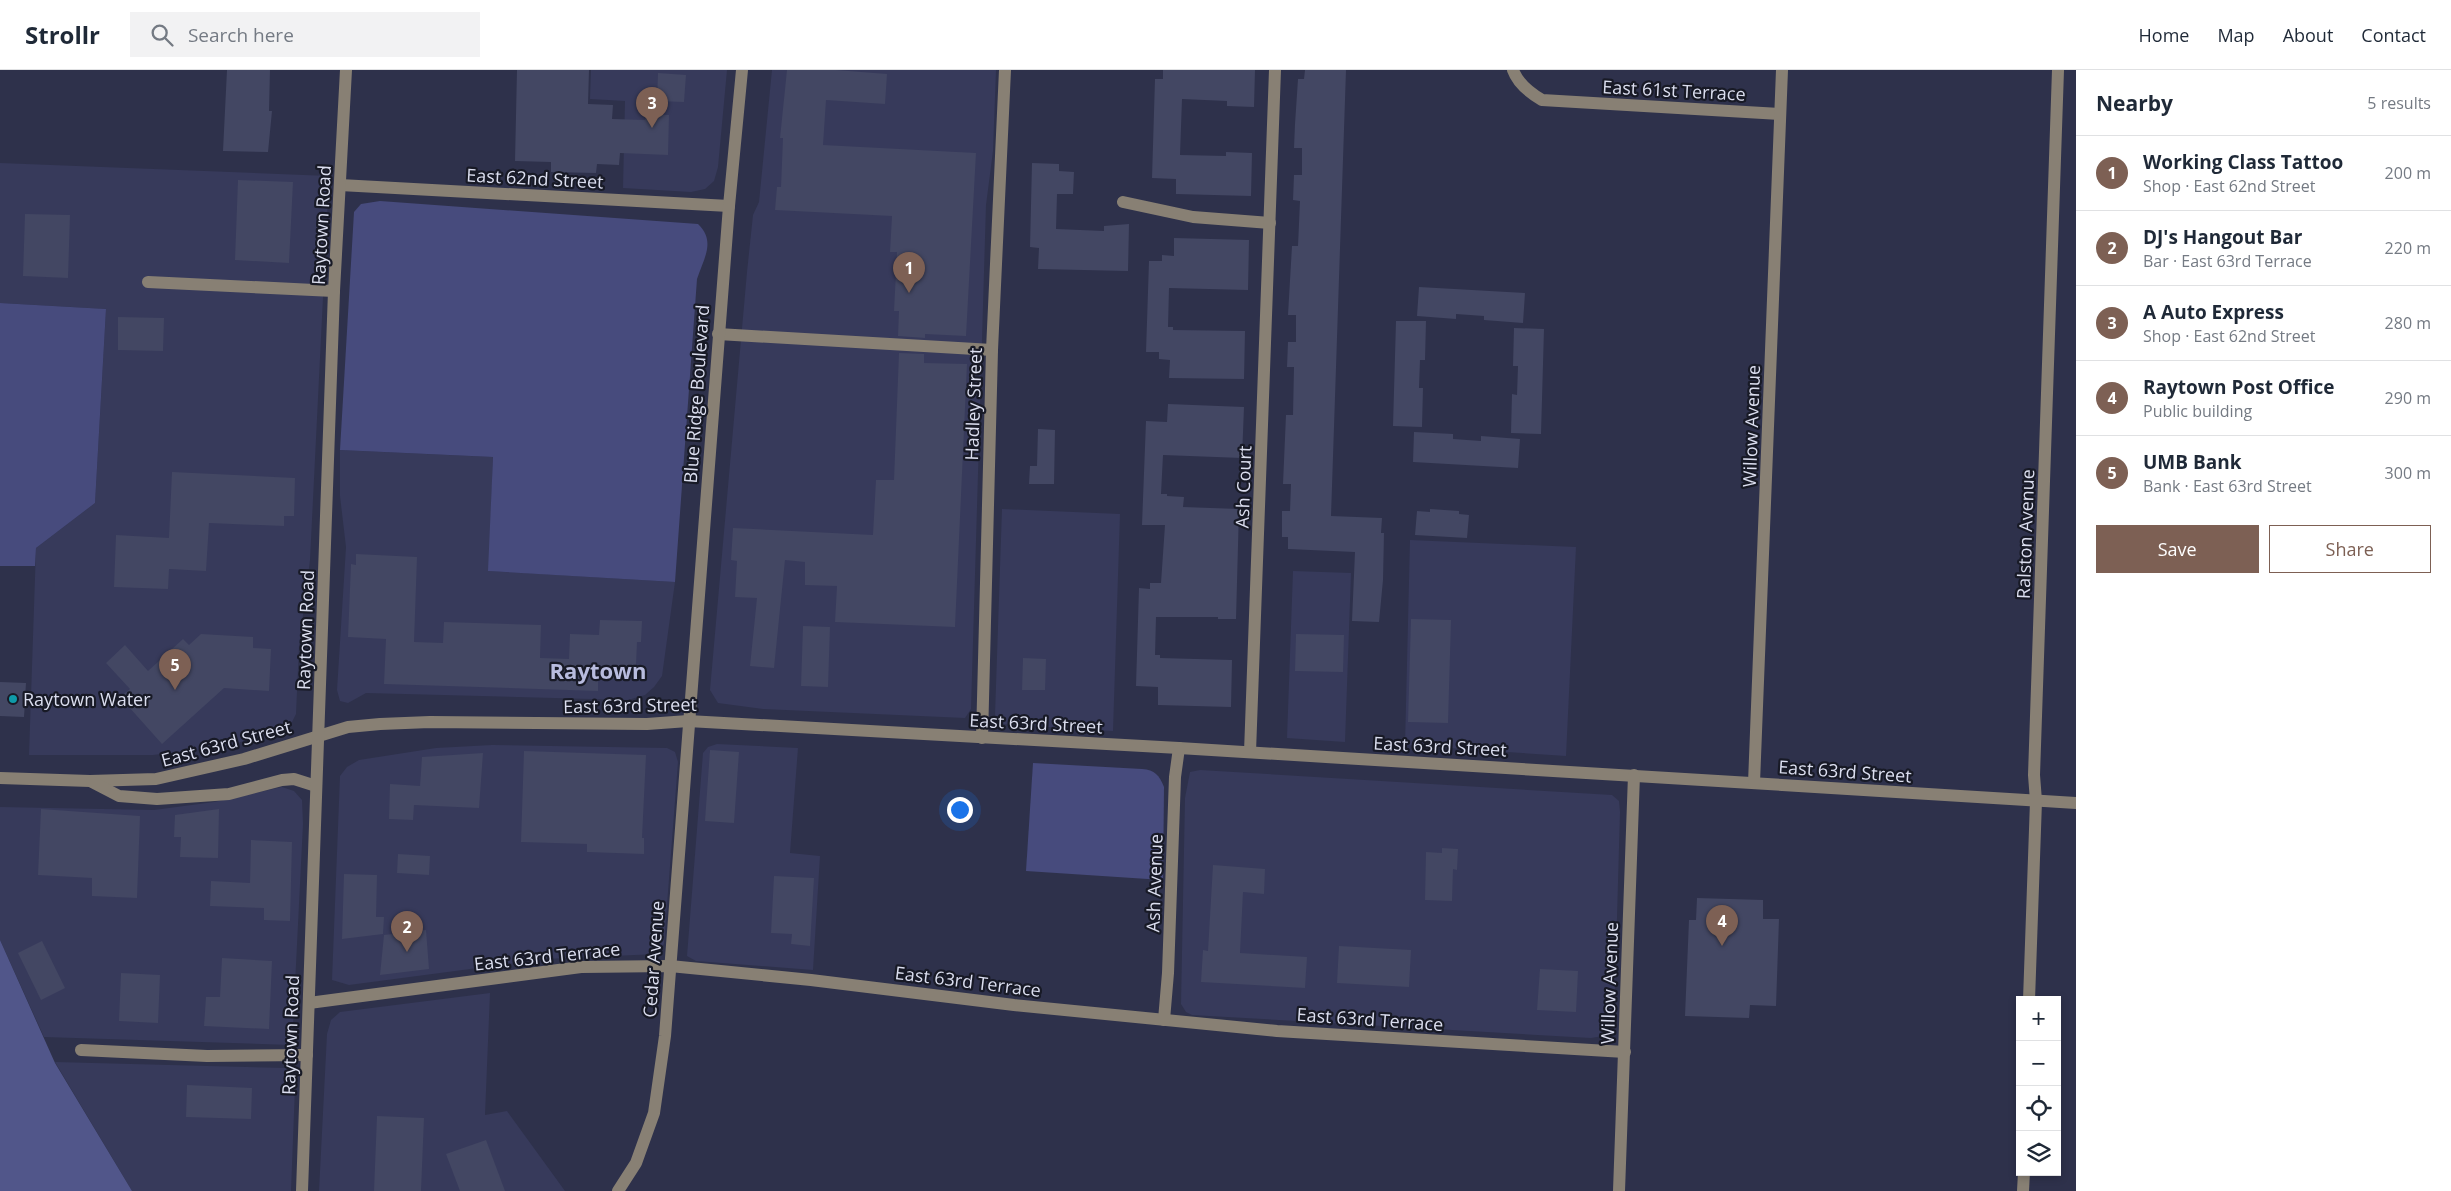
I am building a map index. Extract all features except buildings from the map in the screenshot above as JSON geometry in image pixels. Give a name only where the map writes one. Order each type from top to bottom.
[{"type":"street","name":"Raytown Road","points":[[302,1191],[334,291],[346,70]]},
{"type":"street","name":"Blue Ridge Boulevard","points":[[688,721],[728,206],[742,70]]},
{"type":"street","name":"Hadley Street","points":[[982,738],[992,350],[1005,70]]},
{"type":"street","name":"Ash Court","points":[[1250,752],[1275,70]]},
{"type":"street","name":"Willow Avenue","points":[[1754,783],[1782,70]]},
{"type":"street","name":"Ralston Avenue","points":[[2029,996],[2036,801],[2034,775],[2058,70]]},
{"type":"street","name":"East 61st Terrace","points":[[1515,73],[1530,93],[1542,100],[1780,114]]},
{"type":"street","name":"East 62nd Street","points":[[340,185],[728,206]]},
{"type":"street","points":[[1123,202],[1194,217],[1270,223]]},
{"type":"street","points":[[148,282],[334,291]]},
{"type":"street","points":[[718,334],[992,350]]},
{"type":"street","name":"East 63rd Street","points":[[0,778],[90,781],[156,779],[244,759],[348,727],[430,722],[647,724],[688,721],[1250,752],[2076,803]]},
{"type":"street","name":"Cedar Avenue","points":[[618,1191],[636,1163],[654,1114],[664,1036],[688,721]]},
{"type":"street","name":"Ash Avenue","points":[[1164,1020],[1168,973],[1175,776],[1179,748]]},
{"type":"street","name":"Willow Avenue","points":[[1618,1191],[1625,1052],[1634,775]]},
{"type":"street","points":[[90,781],[119,796],[157,798],[229,794],[282,780],[294,779],[316,786]]},
{"type":"street","name":"East 63rd Terrace","points":[[309,1003],[581,967],[670,966],[1164,1020],[1277,1030],[1625,1052]]},
{"type":"street","points":[[82,1050],[207,1056],[307,1055]]},
{"type":"street","points":[[2023,1191],[2024,1176]]},
{"type":"shaded area","points":[[591,70],[727,70],[718,167],[714,181],[705,189],[691,192],[623,188],[625,101],[590,99]]},
{"type":"shaded area","points":[[772,70],[996,70],[993,151],[986,205],[971,709],[965,718],[763,709],[718,703],[710,690],[747,272],[753,215],[759,202]]},
{"type":"shaded area","points":[[0,163],[329,176],[310,560],[299,646],[296,714],[292,722],[282,729],[228,746],[153,755],[29,755],[36,548],[95,503],[106,309],[0,303]]},
{"type":"shaded area","points":[[380,201],[698,224],[703,230],[706,237],[707,250],[697,279],[675,582],[488,571],[493,457],[340,450],[354,212],[361,204]]},
{"type":"shaded area","points":[[0,303],[106,309],[95,503],[36,548],[35,566],[0,566]]},
{"type":"shaded area","points":[[340,450],[493,457],[489,571],[675,582],[662,676],[654,687],[645,695],[628,700],[366,693],[348,703],[340,701],[337,690],[346,547],[340,496]]},
{"type":"shaded area","points":[[1002,509],[1120,514],[1113,731],[1002,724],[995,715]]},
{"type":"shaded area","points":[[1410,540],[1576,547],[1566,756],[1405,745]]},
{"type":"shaded area","points":[[1293,571],[1351,573],[1345,742],[1287,738]]},
{"type":"shaded area","points":[[717,744],[798,748],[790,853],[820,856],[813,970],[696,961],[687,956],[703,753],[708,747]]},
{"type":"shaded area","points":[[492,745],[667,748],[675,752],[678,762],[664,944],[657,954],[545,959],[349,985],[332,980],[340,776],[347,767],[359,760],[436,748]]},
{"type":"shaded area","points":[[1033,763],[1142,769],[1156,774],[1164,787],[1163,880],[1026,871]]},
{"type":"shaded area","points":[[1200,770],[1612,795],[1619,801],[1620,812],[1614,1023],[1610,1031],[1603,1036],[1591,1038],[1192,1015],[1186,1012],[1181,1004],[1185,798],[1190,772]]},
{"type":"shaded area","points":[[282,787],[294,791],[302,800],[303,824],[292,1045],[44,1037],[0,940],[0,807],[154,810],[214,802]]},
{"type":"shaded area","points":[[0,940],[55,1063],[132,1191],[0,1191]]},
{"type":"shaded area","points":[[490,993],[485,1115],[507,1111],[565,1191],[319,1191],[327,1034],[331,1020],[340,1012]]},
{"type":"shaded area","points":[[55,1062],[286,1068],[293,1074],[295,1087],[291,1191],[132,1191]]},
{"type":"place","name":"A Auto Express","points":[[652,128]]},
{"type":"place","name":"Working Class Tattoo","points":[[909,293]]},
{"type":"place","name":"UMB Bank","points":[[175,690]]},
{"type":"place","name":"Raytown Water","points":[[13,699]]},
{"type":"place","name":"Raytown Post Office","points":[[1722,946]]},
{"type":"place","name":"DJ's Hangout Bar","points":[[407,952]]},
{"type":"district","name":"Raytown","points":[[598,670]]}]
